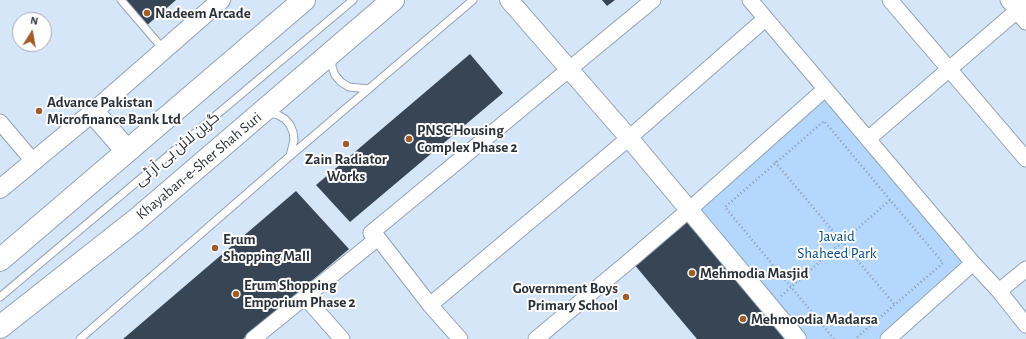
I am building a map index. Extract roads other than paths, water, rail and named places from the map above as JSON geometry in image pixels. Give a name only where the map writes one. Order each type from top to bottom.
[{"type":"main road","points":[[0,260],[304,0]]},
{"type":"main road","name":"Khayaban-e-Sher Shah Suri","points":[[0,327],[136,220],[393,0]]},
{"type":"main road","points":[[93,112],[127,151]]},
{"type":"street","points":[[0,189],[93,112],[221,0]]},
{"type":"street","points":[[509,0],[630,138],[797,339]]},
{"type":"street","points":[[460,339],[430,305],[378,238],[371,233],[653,0]]},
{"type":"street","points":[[750,0],[1026,325]]},
{"type":"street","points":[[890,0],[1026,160]]},
{"type":"street","points":[[868,139],[1019,9]]},
{"type":"street","points":[[430,305],[630,138],[765,19]]},
{"type":"street","points":[[536,339],[690,209],[825,89]]},
{"type":"street","points":[[0,122],[33,161]]},
{"type":"street","points":[[253,339],[378,238]]},
{"type":"street","points":[[888,339],[973,263]]},
{"type":"street","points":[[999,292],[1026,269]]},
{"type":"street","points":[[305,297],[342,339]]},
{"type":"lane","points":[[121,0],[164,50]]},
{"type":"lane","name":"گرین لائن بی آر ٹی","points":[[0,297],[353,0]]},
{"type":"lane","points":[[80,339],[290,156],[473,0]]},
{"type":"lane","points":[[335,50],[332,58],[332,67],[335,75],[341,82],[349,87],[369,89]]},
{"type":"lane","points":[[255,118],[262,114],[270,114],[278,115],[285,119],[293,132],[294,140],[290,156]]},
{"type":"place","name":"Nadeem Arcade","points":[[147,13]]},
{"type":"place","name":"Advance Pakistan Microfinance Bank Ltd","points":[[39,111]]},
{"type":"place","name":"PNSC Housing Complex Phase 2","points":[[409,139]]},
{"type":"place","name":"Zain Radiator Works","points":[[346,144]]},
{"type":"place","name":"Erum Shopping Mall","points":[[215,248]]},
{"type":"place","name":"Mehmodia Masjid","points":[[692,273]]},
{"type":"place","name":"Erum Shopping Emporium Phase 2","points":[[236,294]]},
{"type":"place","name":"Government Boys Primary School","points":[[626,297]]},
{"type":"place","name":"Mehmoodia Madarsa","points":[[743,319]]},
{"type":"park label","name":"Javaid Shaheed Park","points":[[837,244]]}]
